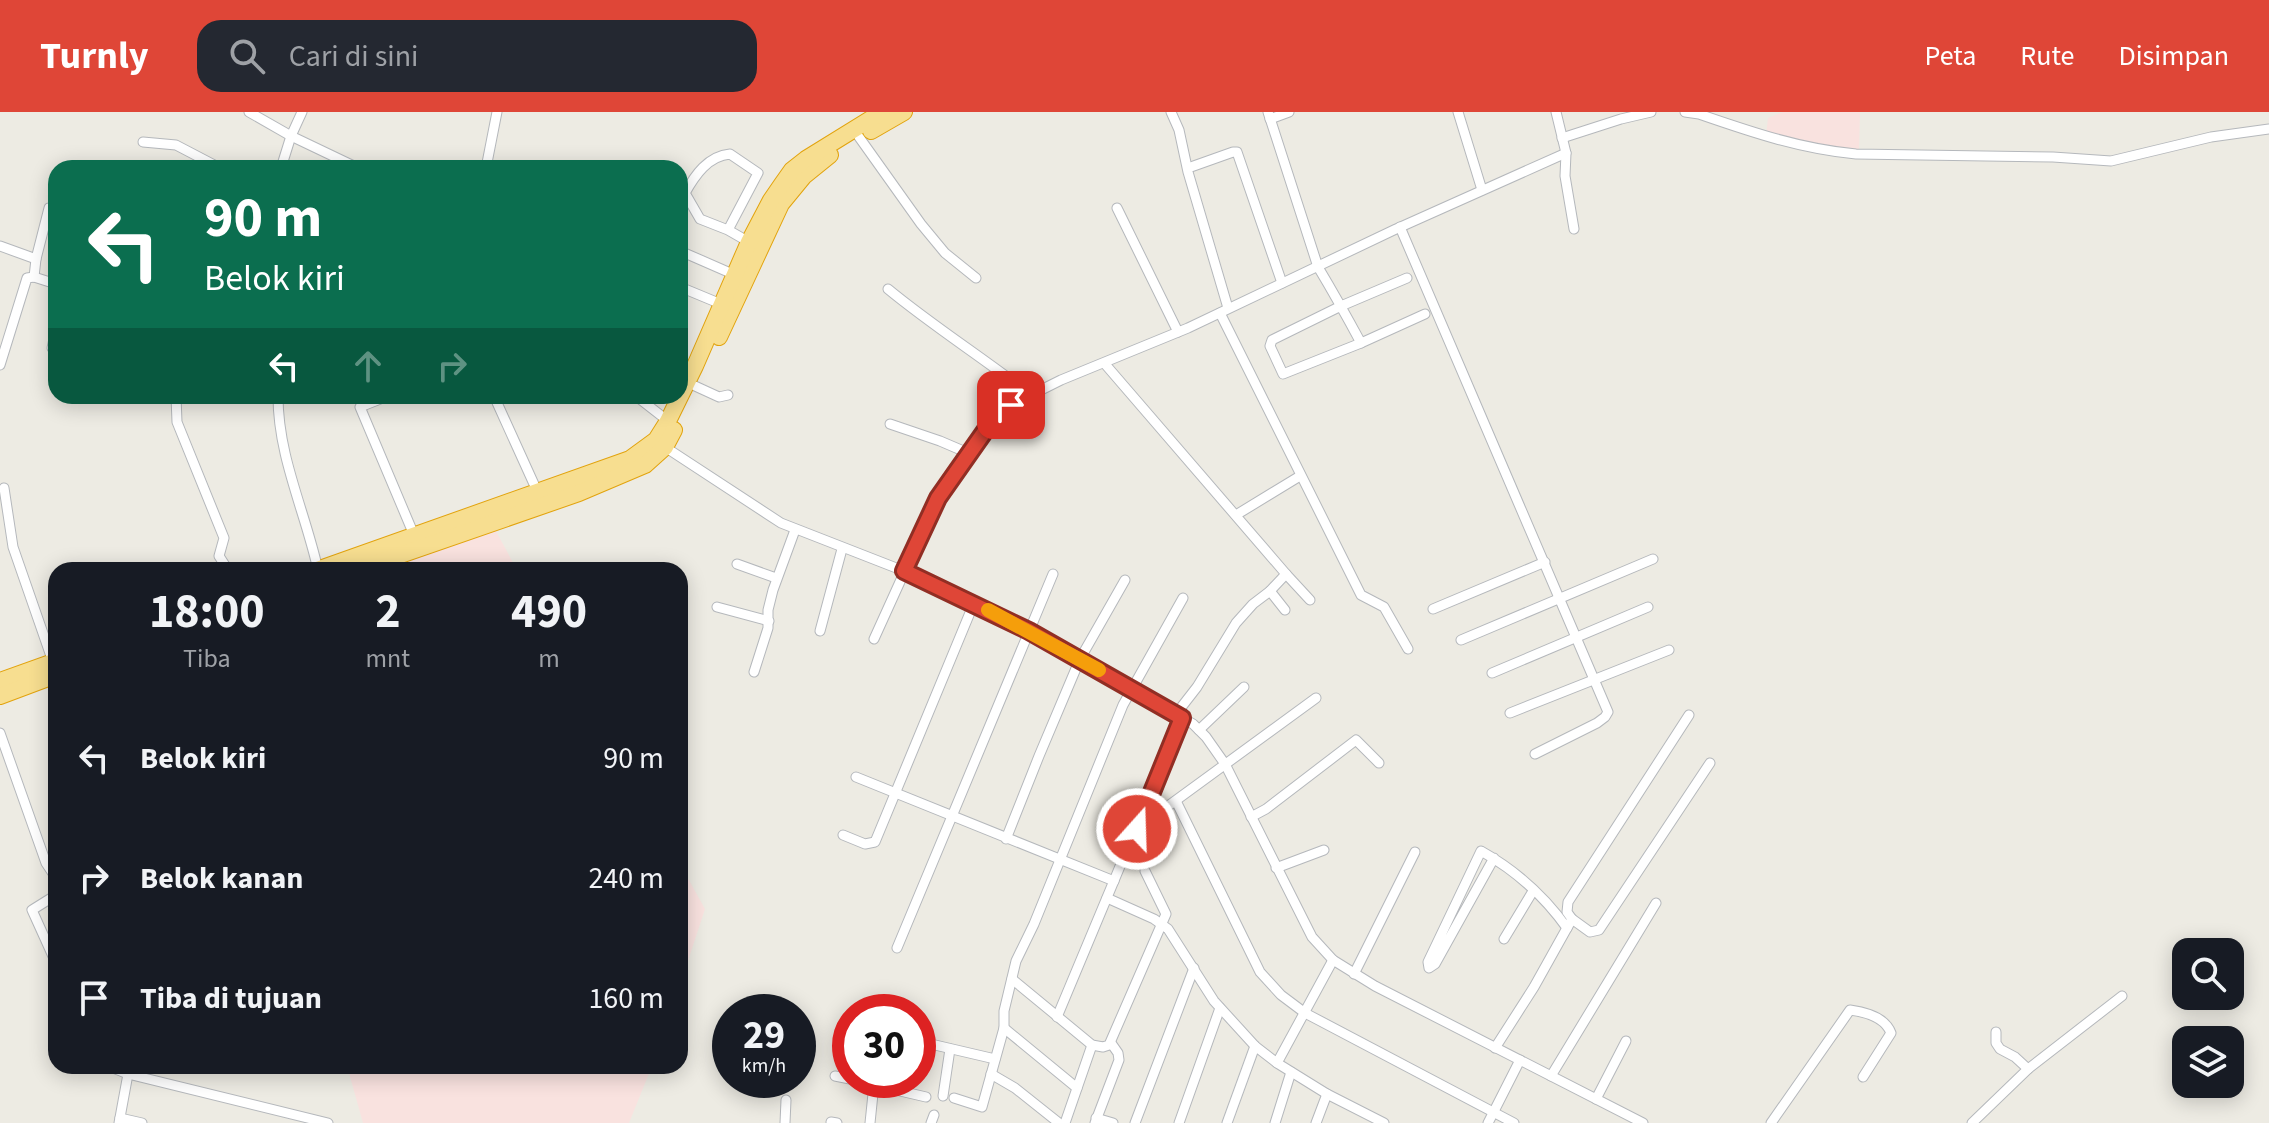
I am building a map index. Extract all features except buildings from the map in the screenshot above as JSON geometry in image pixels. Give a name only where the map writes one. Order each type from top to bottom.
[{"type":"highway","points":[[688,400],[718,326],[721,304],[771,200],[792,170],[882,112]]},
{"type":"highway","points":[[688,383],[781,204],[796,184],[811,169],[859,137],[904,112]]},
{"type":"highway","points":[[376,562],[538,493],[630,459],[656,440],[677,404]]},
{"type":"highway","points":[[340,562],[414,535],[579,493],[645,465],[665,447],[686,404]]},
{"type":"highway","points":[[0,681],[48,674]]},
{"type":"highway","points":[[0,696],[48,676]]},
{"type":"street","points":[[249,112],[341,160]]},
{"type":"street","points":[[284,160],[302,112]]},
{"type":"street","points":[[488,160],[497,112]]},
{"type":"street","points":[[1171,112],[1179,130],[1224,311],[1300,476],[1361,595],[1384,607],[1408,649]]},
{"type":"street","points":[[1289,112],[1269,116],[1318,267],[1361,343]]},
{"type":"street","points":[[1458,112],[1482,190]]},
{"type":"street","points":[[1556,112],[1566,153],[1566,188],[1574,229]]},
{"type":"street","points":[[1562,138],[1651,112]]},
{"type":"street","points":[[1685,112],[1797,146],[1856,154],[2053,157],[2111,161],[2211,137],[2269,129]]},
{"type":"street","points":[[859,137],[929,234],[945,253],[976,278]]},
{"type":"street","points":[[143,142],[176,145],[205,160]]},
{"type":"street","points":[[1188,168],[1237,152],[1282,283]]},
{"type":"street","points":[[874,639],[938,498],[997,415],[1011,405],[1061,380],[1178,332],[1566,153]]},
{"type":"street","points":[[688,188],[698,172],[715,157],[730,154],[758,173],[728,230]]},
{"type":"street","points":[[688,199],[698,217],[749,242]]},
{"type":"street","points":[[1117,208],[1178,332]]},
{"type":"street","points":[[34,277],[48,212]]},
{"type":"street","points":[[1400,227],[1608,712],[1605,717],[1535,754]]},
{"type":"street","points":[[0,246],[36,259]]},
{"type":"street","points":[[688,254],[735,275]]},
{"type":"street","points":[[0,365],[25,282],[28,277],[48,281]]},
{"type":"street","points":[[1407,278],[1272,340],[1270,346],[1281,371],[1285,375],[1425,314]]},
{"type":"street","points":[[888,289],[1032,396]]},
{"type":"street","points":[[688,290],[721,304]]},
{"type":"street","points":[[1105,364],[1310,600]]},
{"type":"street","points":[[695,386],[719,397],[728,395]]},
{"type":"street","points":[[176,404],[177,422],[224,538],[219,556],[223,562]]},
{"type":"street","points":[[278,404],[286,459],[316,562]]},
{"type":"street","points":[[368,404],[360,407],[414,535]]},
{"type":"street","points":[[498,404],[538,493]]},
{"type":"street","points":[[646,404],[668,421]]},
{"type":"street","points":[[890,424],[968,453]]},
{"type":"street","points":[[665,447],[781,523],[904,571],[974,603],[1179,716],[1199,730],[1225,764],[1312,937],[1333,960],[1402,1001],[1596,1099],[1630,1120],[1643,1123]]},
{"type":"street","points":[[1236,515],[1300,476]]},
{"type":"street","points":[[4,488],[13,547],[48,655]]},
{"type":"street","points":[[754,672],[767,634],[769,604],[776,578],[795,530]]},
{"type":"street","points":[[820,631],[842,549]]},
{"type":"street","points":[[1461,640],[1653,559]]},
{"type":"street","points":[[1433,609],[1545,562]]},
{"type":"street","points":[[737,564],[776,578]]},
{"type":"street","points":[[897,948],[1053,574]]},
{"type":"street","points":[[1057,1017],[1137,829],[1179,716],[1236,623],[1286,574]]},
{"type":"street","points":[[1006,839],[1080,659],[1125,580]]},
{"type":"street","points":[[1270,591],[1285,610]]},
{"type":"street","points":[[954,1098],[982,1107],[1004,1028],[1004,1011],[1016,961],[1131,688],[1183,598]]},
{"type":"street","points":[[843,835],[865,844],[875,842],[974,603]]},
{"type":"street","points":[[717,607],[769,621]]},
{"type":"street","points":[[1492,673],[1648,607]]},
{"type":"street","points":[[1510,713],[1669,650]]},
{"type":"street","points":[[1199,730],[1244,687]]},
{"type":"street","points":[[1137,829],[1316,698]]},
{"type":"street","points":[[1495,1048],[1569,924],[1568,902],[1689,715]]},
{"type":"street","points":[[0,733],[48,866]]},
{"type":"street","points":[[1251,817],[1266,809],[1356,740],[1379,763]]},
{"type":"street","points":[[1494,858],[1435,964],[1429,968],[1428,962],[1481,851],[1494,858],[1518,876],[1569,924],[1590,932],[1599,930],[1710,763]]},
{"type":"street","points":[[856,777],[1114,881]]},
{"type":"street","points":[[1176,801],[1260,972],[1281,995],[1305,1013],[1514,1123]]},
{"type":"street","points":[[1276,868],[1324,850]]},
{"type":"street","points":[[1354,974],[1415,852]]},
{"type":"street","points":[[1012,979],[1092,1045],[1103,1047],[1111,1043],[1166,914],[1145,871]]},
{"type":"street","points":[[1504,939],[1533,891]]},
{"type":"street","points":[[1107,898],[1162,924],[1174,935],[1208,993],[1255,1046],[1327,1094],[1384,1123]]},
{"type":"street","points":[[48,900],[32,910],[48,945]]},
{"type":"street","points":[[1551,1076],[1656,903]]},
{"type":"street","points":[[1277,1063],[1333,960]]},
{"type":"street","points":[[1135,1123],[1194,968]]},
{"type":"street","points":[[1972,1123],[2028,1069],[2122,996]]},
{"type":"street","points":[[1179,1123],[1220,1008]]},
{"type":"street","points":[[1771,1123],[1850,1010],[1864,1012],[1890,1027],[1891,1033],[1863,1077]]},
{"type":"street","points":[[1004,1028],[1077,1088]]},
{"type":"street","points":[[1996,1032],[1996,1043],[2000,1049],[2028,1069]]},
{"type":"street","points":[[1596,1099],[1626,1041]]},
{"type":"street","points":[[1111,1043],[1119,1060],[1095,1121],[1113,1123]]},
{"type":"street","points":[[991,1074],[1062,1123],[1092,1045]]},
{"type":"street","points":[[936,1046],[995,1059]]},
{"type":"street","points":[[1227,1123],[1255,1046]]},
{"type":"street","points":[[943,1096],[950,1049]]},
{"type":"street","points":[[1488,1123],[1520,1060]]},
{"type":"street","points":[[1275,1123],[1291,1072]]},
{"type":"street","points":[[142,1123],[120,1120],[128,1074],[328,1123]]},
{"type":"street","points":[[1316,1123],[1327,1094]]},
{"type":"street","points":[[870,1123],[873,1098]]},
{"type":"street","points":[[785,1123],[786,1100]]},
{"type":"shaded area","points":[[1783,112],[1860,112],[1859,151],[1766,135],[1768,118]]},
{"type":"shaded area","points":[[491,522],[513,562],[368,562]]},
{"type":"shaded area","points":[[688,878],[705,909],[688,961]]},
{"type":"shaded area","points":[[349,1074],[649,1074],[629,1123],[363,1123]]},
{"type":"slow traffic","points":[[988,610],[1099,670]]},
{"type":"route","points":[[1011,405],[992,421],[938,498],[904,571],[1029,631],[1182,718],[1137,829]]}]
